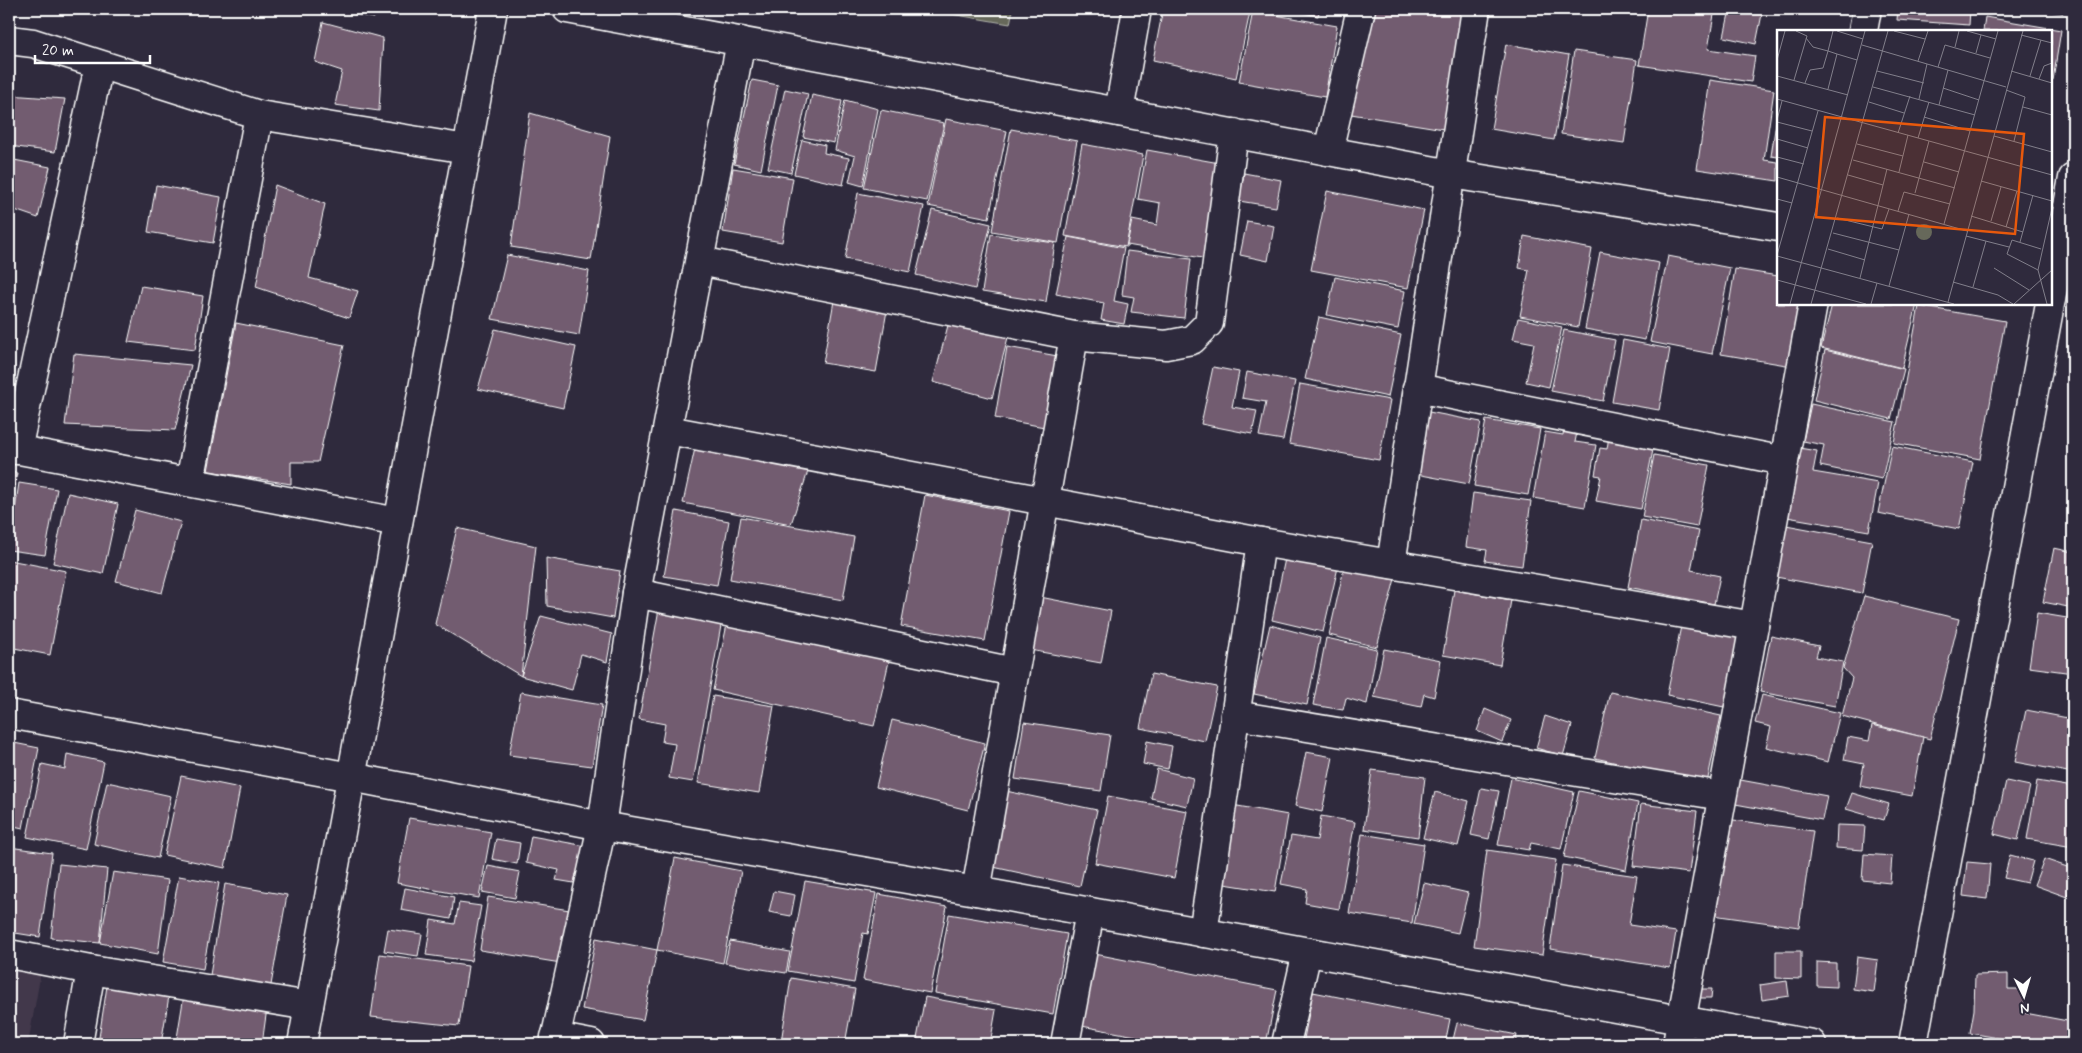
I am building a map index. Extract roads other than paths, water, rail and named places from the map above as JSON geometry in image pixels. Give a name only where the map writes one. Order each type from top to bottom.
[{"type":"street","points":[[302,1044],[493,9]]},
{"type":"street","points":[[566,9],[1451,174],[1777,227]]},
{"type":"street","points":[[1119,112],[1138,9]]},
{"type":"street","points":[[1328,151],[1361,9]]},
{"type":"street","points":[[1391,564],[1476,9]]},
{"type":"street","points":[[9,40],[33,43],[259,115],[467,149]]},
{"type":"street","points":[[591,1044],[554,1041],[602,826],[636,593],[741,41]]},
{"type":"street","points":[[99,65],[13,449],[398,522]]},
{"type":"street","points":[[190,482],[259,115]]},
{"type":"street","points":[[700,261],[1074,336],[1166,345],[1192,340],[1208,323],[1234,133]]},
{"type":"street","points":[[1913,1044],[2056,293],[2073,178]]},
{"type":"street","points":[[1679,1032],[1813,305]]},
{"type":"street","points":[[976,891],[1074,336]]},
{"type":"street","points":[[1418,388],[1784,461]]},
{"type":"street","points":[[668,430],[1261,542],[1754,626]]},
{"type":"street","points":[[1203,932],[1261,542]]},
{"type":"street","points":[[636,593],[1014,672]]},
{"type":"street","points":[[9,714],[352,777],[602,826],[1203,932],[1307,952],[1679,1032],[1812,1044]]},
{"type":"street","points":[[1236,715],[1722,796]]},
{"type":"street","points":[[1065,1044],[1090,912]]},
{"type":"street","points":[[1286,1044],[1307,952]]},
{"type":"street","points":[[9,954],[91,970],[309,1006]]},
{"type":"street","points":[[78,1044],[91,970]]}]
